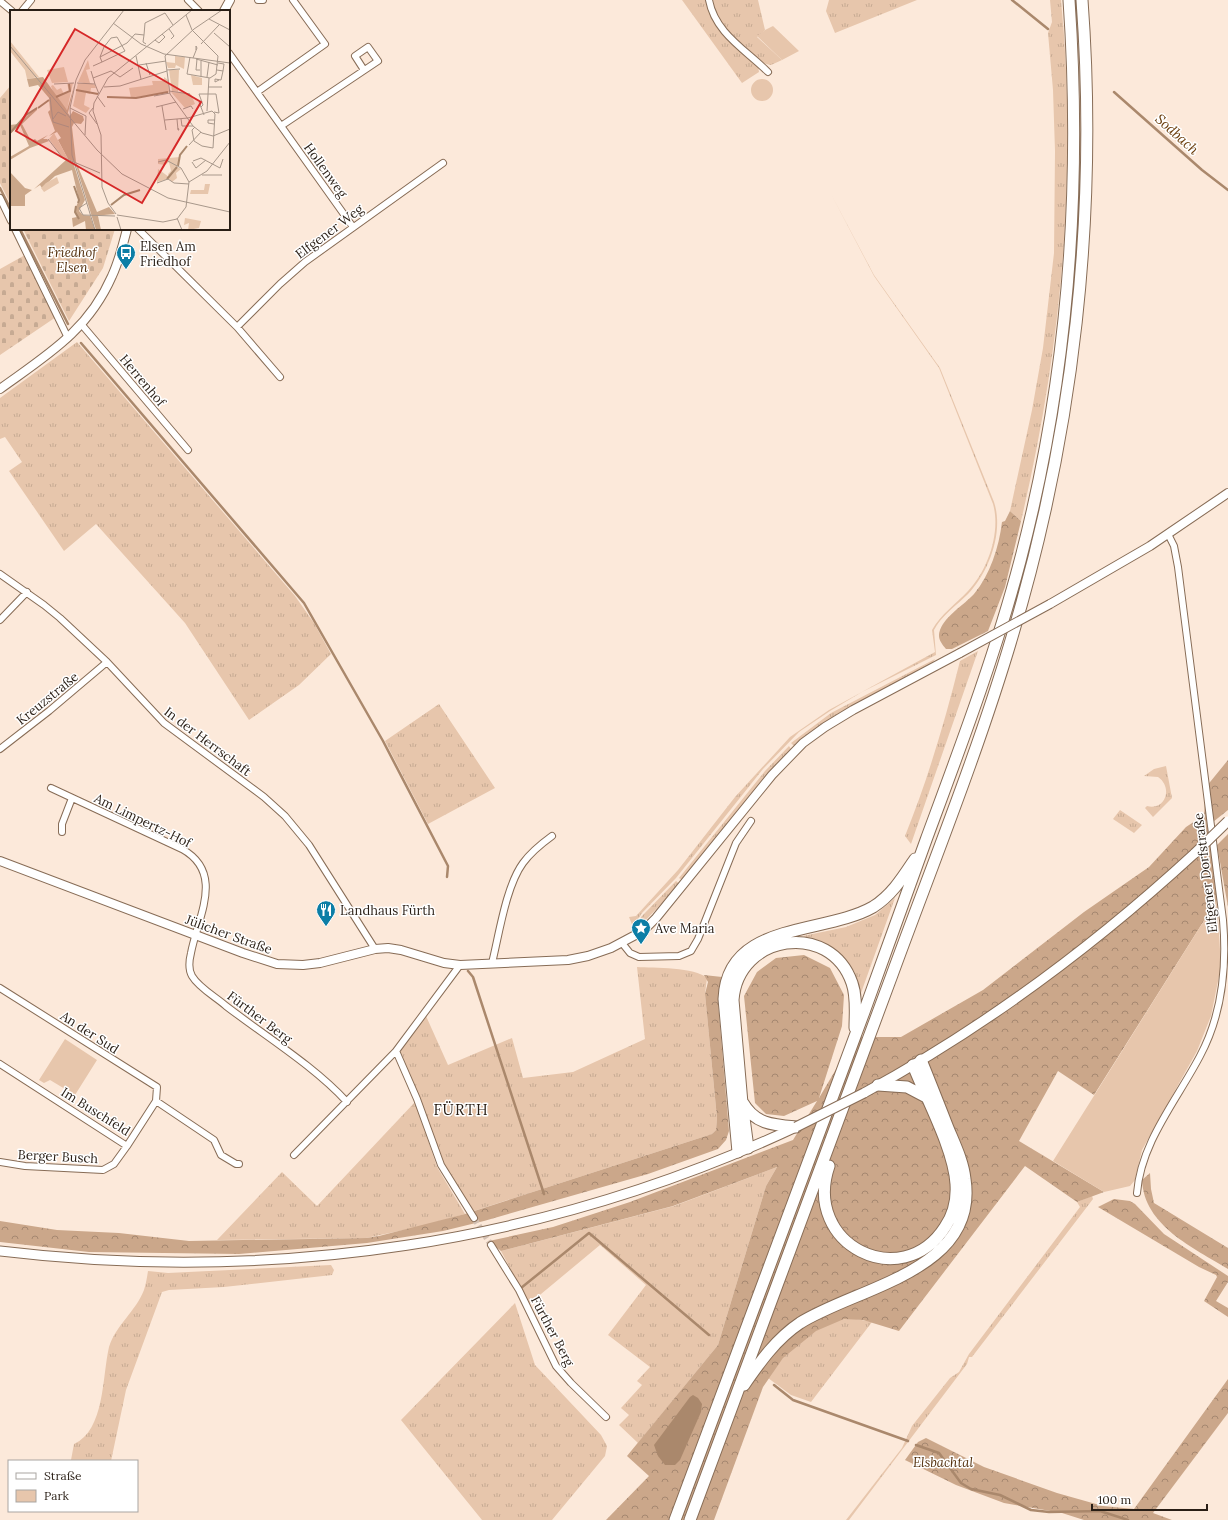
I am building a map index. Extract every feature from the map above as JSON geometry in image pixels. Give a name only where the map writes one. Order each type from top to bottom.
[{"type":"highway","points":[[675,1520],[902,909],[979,691],[1012,588],[1031,516],[1052,410],[1066,296],[1073,192],[1074,95],[1069,0]]},
{"type":"highway","points":[[690,1520],[978,743],[1014,632],[1044,519],[1065,410],[1074,348],[1081,279],[1086,202],[1087,136],[1086,66],[1082,0]]},
{"type":"highway","points":[[743,1150],[724,999],[726,983],[735,964],[752,947],[772,937],[842,920],[872,907],[892,892],[922,849]]},
{"type":"highway","points":[[743,1150],[742,1103],[734,994],[744,968],[760,952],[779,944],[803,942],[825,950],[837,959],[848,974],[855,991],[854,1038]]},
{"type":"highway","points":[[840,1115],[838,1139],[823,1184],[824,1203],[830,1221],[845,1241],[858,1250],[879,1257],[900,1257],[918,1252],[936,1239],[948,1223],[956,1200],[956,1185],[954,1168],[926,1098],[917,1062]]},
{"type":"highway","points":[[735,1397],[766,1353],[792,1329],[828,1307],[893,1281],[919,1267],[939,1252],[955,1231],[963,1214],[966,1197],[964,1172],[917,1062]]},
{"type":"highway","points":[[878,1085],[907,1087],[926,1098]]},
{"type":"highway","points":[[742,1103],[748,1112],[762,1123],[796,1127]]},
{"type":"main road","points":[[0,1251],[102,1261],[200,1264],[285,1260],[384,1250],[458,1237],[559,1213],[648,1185],[743,1150],[796,1127],[878,1085],[917,1062],[988,1017],[1063,964],[1137,904],[1228,821]]},
{"type":"street","points":[[23,10],[31,0]]},
{"type":"street","points":[[188,0],[198,10]]},
{"type":"street","points":[[225,10],[230,0]]},
{"type":"street","points":[[258,0],[263,0]]},
{"type":"street","points":[[257,92],[325,44],[293,0]]},
{"type":"street","points":[[710,0],[714,17],[722,29],[768,72]]},
{"type":"street","points":[[0,1],[11,10]]},
{"type":"street","name":"Hollenweg","points":[[230,54],[353,227]]},
{"type":"street","points":[[281,126],[364,70]]},
{"type":"street","name":"Elfgener Weg","points":[[237,327],[294,272],[353,227],[443,163]]},
{"type":"street","points":[[0,198],[10,219]]},
{"type":"street","points":[[15,230],[68,338]]},
{"type":"street","points":[[0,389],[68,338],[82,325],[98,303],[110,281],[117,264],[127,230]]},
{"type":"street","points":[[139,230],[237,327],[280,377]]},
{"type":"street","name":"Herrenhof","points":[[82,325],[188,450]]},
{"type":"street","name":"Jülicher Straße","points":[[0,861],[259,959],[286,965],[320,963],[375,949],[394,948],[444,963],[460,965],[575,959],[600,953],[643,931],[656,918],[772,775],[804,743],[825,727],[853,710],[1050,604],[1168,534],[1228,493]]},
{"type":"street","name":"Elfgener Dorfstraße","points":[[1137,1193],[1140,1173],[1148,1146],[1200,1055],[1212,1028],[1220,1001],[1225,963],[1223,920],[1178,567],[1174,546],[1168,534]]},
{"type":"street","name":"In der Herrschaft","points":[[0,574],[52,611],[107,662],[168,726],[252,788],[286,816],[309,845],[375,949]]},
{"type":"street","points":[[0,620],[26,592]]},
{"type":"street","name":"Kreuzstraße","points":[[0,749],[45,715],[107,662]]},
{"type":"street","name":"Am Limpertz-Hof","points":[[51,788],[179,847],[196,860],[204,874],[207,892],[194,935]]},
{"type":"street","points":[[62,832],[62,824],[72,798]]},
{"type":"street","points":[[623,942],[630,953],[639,957],[679,956],[690,951],[698,939],[736,844],[751,821]]},
{"type":"street","points":[[492,964],[501,924],[517,872],[532,853],[552,836]]},
{"type":"street","name":"Fürther Berg","points":[[194,935],[189,966],[194,980],[323,1079],[347,1102]]},
{"type":"street","points":[[294,1155],[396,1051],[460,965]]},
{"type":"street","name":"An der Sud","points":[[0,988],[156,1087],[156,1101]]},
{"type":"street","points":[[396,1051],[417,1099],[441,1165],[474,1218]]},
{"type":"street","name":"Im Buschfeld","points":[[0,1064],[127,1146],[156,1101]]},
{"type":"street","points":[[156,1101],[214,1140],[221,1155],[238,1164]]},
{"type":"street","name":"Berger Busch","points":[[0,1162],[25,1166],[103,1170],[114,1164],[127,1146]]},
{"type":"street","name":"Fürther Berg","points":[[491,1245],[519,1290],[556,1366],[606,1417]]},
{"type":"green space","points":[[682,0],[708,0],[712,15],[758,66],[759,72],[742,83]]},
{"type":"green space","points":[[713,0],[758,0],[765,30],[757,37],[782,60],[771,65],[766,64],[748,52],[725,29],[719,20]]},
{"type":"green space","points":[[829,0],[917,0],[835,33],[826,11]]},
{"type":"green space","points":[[1050,0],[1061,0],[1066,65],[1068,131],[1066,196],[1056,328],[1047,393],[1021,521],[1010,511],[1032,410],[1043,348],[1054,253],[1055,151],[1053,90],[1048,33],[1052,22]]},
{"type":"green space","points":[[773,26],[799,51],[782,60],[757,36]]},
{"type":"green space","points":[[762,79],[766,80],[772,86],[772,94],[766,100],[762,101],[758,100],[752,94],[751,90],[752,86],[758,80]]},
{"type":"green space","points":[[10,86],[10,203],[0,183],[0,98]]},
{"type":"green space","points":[[831,194],[874,275],[940,368],[994,502],[997,514],[997,526],[993,551],[976,585],[945,615],[934,630],[936,655],[862,692],[799,732],[763,769],[676,878],[642,913],[633,927],[629,917],[636,916],[678,870],[735,797],[790,737],[829,710],[935,652],[932,630],[944,614],[968,591],[975,582],[987,562],[991,550],[995,526],[993,504],[939,368],[874,276]]},
{"type":"green space","name":"Friedhof Elsen","points":[[24,230],[115,230],[103,268],[69,321]]},
{"type":"green space","name":"Friedhof Elsen","points":[[25,255],[56,317],[0,355],[0,269]]},
{"type":"green space","points":[[77,342],[295,596],[314,623],[331,654],[299,685],[249,720],[185,623],[96,524],[64,551],[9,471],[22,462],[5,437],[0,439],[0,398]]},
{"type":"green space","points":[[1010,511],[1021,521],[1005,587],[988,631],[952,649],[946,649],[939,638],[940,630],[946,620],[974,594],[985,578],[996,551],[1002,522],[1005,521]]},
{"type":"green space","points":[[978,651],[911,844],[905,836],[936,750],[960,661]]},
{"type":"green space","points":[[935,659],[933,662],[833,717],[794,746],[791,743],[831,713]]},
{"type":"green space","points":[[439,704],[495,788],[428,824],[385,741]]},
{"type":"green space","points":[[789,746],[791,749],[769,773],[682,880],[679,878],[765,771]]},
{"type":"green space","points":[[1228,760],[1228,810],[1213,822],[1207,793],[1217,900],[1094,1095],[1058,1071],[1019,1141],[1104,1192],[1077,1202],[1025,1166],[899,1331],[863,1320],[844,1319],[816,1331],[783,1358],[763,1387],[714,1520],[606,1520],[649,1476],[627,1456],[718,1345],[766,1186],[777,1167],[673,1206],[501,1251],[489,1241],[553,1227],[630,1202],[793,1140],[817,1101],[784,1116],[766,1114],[755,1103],[744,996],[757,972],[776,958],[804,955],[830,968],[844,995],[842,1026],[819,1098],[855,1037],[901,1037],[983,990],[1084,912],[1149,867],[1186,827],[1204,815],[1206,787]]},
{"type":"green space","points":[[1166,766],[1172,798],[1153,817],[1145,808],[1147,806],[1154,807],[1163,802],[1166,792],[1165,786],[1163,781],[1158,777],[1144,776],[1154,769]]},
{"type":"green space","points":[[1120,810],[1142,825],[1134,833],[1113,819]]},
{"type":"green space","points":[[1228,834],[1228,907],[1217,845]]},
{"type":"green space","points":[[676,881],[680,884],[643,923],[640,919],[642,916]]},
{"type":"green space","points":[[895,898],[861,993],[854,971],[834,949],[803,936],[846,927],[875,915]]},
{"type":"green space","points":[[1217,900],[1221,966],[1211,1016],[1197,1051],[1142,1150],[1135,1180],[1130,1186],[1104,1192],[1053,1161]]},
{"type":"green space","points":[[637,967],[684,970],[701,974],[707,978],[705,994],[717,1118],[716,1130],[712,1134],[474,1211],[448,1173],[441,1159],[400,1050],[426,1016],[448,1065],[512,1038],[523,1078],[573,1072],[645,1039]]},
{"type":"green space","points":[[704,975],[722,977],[718,1002],[729,1131],[726,1140],[718,1149],[648,1174],[484,1221],[443,1231],[367,1243],[239,1254],[89,1252],[0,1242],[0,1221],[57,1230],[119,1233],[189,1241],[366,1238],[465,1214],[712,1134],[716,1130],[717,1118],[705,994],[708,982]]},
{"type":"green space","points":[[65,1039],[97,1060],[75,1095],[50,1080],[44,1083],[39,1080]]},
{"type":"green space","points":[[415,1102],[437,1167],[465,1214],[423,1226],[366,1238],[217,1240],[282,1172],[317,1206]]},
{"type":"green space","points":[[777,1167],[766,1186],[718,1345],[638,1443],[619,1425],[629,1415],[621,1408],[642,1385],[637,1381],[650,1367],[608,1335],[646,1285],[600,1245],[529,1304],[501,1251],[674,1206]]},
{"type":"green space","points":[[1150,1173],[1154,1203],[1228,1248],[1228,1269],[1186,1244],[1161,1223],[1145,1196],[1142,1180]]},
{"type":"green space","points":[[1092,1196],[1093,1199],[972,1357],[969,1357],[967,1364],[849,1520],[846,1520],[902,1448],[912,1426],[950,1378],[959,1372],[969,1354],[1080,1207],[1077,1202]]},
{"type":"green space","points":[[1114,1199],[1130,1201],[1135,1204],[1164,1234],[1228,1276],[1228,1282],[1216,1301],[1228,1308],[1228,1317],[1204,1301],[1217,1277],[1216,1275],[1199,1267],[1098,1207]]},
{"type":"green space","points":[[331,1265],[334,1270],[332,1275],[224,1287],[169,1290],[162,1292],[126,1390],[111,1460],[71,1460],[74,1444],[84,1437],[92,1427],[97,1415],[109,1347],[112,1339],[140,1298],[145,1288],[148,1271],[168,1273]]},
{"type":"green space","points":[[515,1303],[535,1365],[601,1435],[607,1446],[605,1456],[552,1520],[482,1520],[401,1420]]},
{"type":"green space","points":[[851,1318],[872,1322],[811,1402],[791,1395],[768,1378],[783,1357],[815,1331],[839,1320]]},
{"type":"green space","name":"Elsbachtal","points":[[1228,1379],[1228,1413],[1153,1513],[1172,1520],[1084,1520],[1062,1513],[1004,1503],[956,1485],[905,1460],[918,1442],[926,1438],[984,1467],[1057,1493],[1103,1506],[1134,1509]]},
{"type":"shaded area","points":[[693,1395],[698,1398],[702,1404],[701,1412],[680,1460],[675,1465],[665,1465],[658,1456],[654,1445]]},
{"type":"waterway","name":"Sodbach","points":[[1012,0],[1048,29]]},
{"type":"waterway","name":"Sodbach","points":[[1114,92],[1202,170],[1228,190]]},
{"type":"waterway","points":[[0,188],[10,208]]},
{"type":"waterway","points":[[21,230],[68,324]]},
{"type":"waterway","points":[[81,343],[304,603],[383,741],[448,866],[447,877]]},
{"type":"waterway","points":[[468,971],[473,977],[544,1194]]},
{"type":"waterway","points":[[521,1288],[589,1233],[709,1335]]},
{"type":"waterway","points":[[774,1385],[793,1400],[908,1441]]},
{"type":"waterway","points":[[916,1445],[939,1453],[961,1483],[971,1489],[1000,1495],[1031,1510],[1049,1512],[1100,1511],[1128,1520]]},
{"type":"tunnel","points":[[474,1218],[491,1245]]},
{"type":"place","name":"Elsen Am Friedhof","points":[[126,270]]},
{"type":"place","name":"Landhaus Fürth","points":[[326,927]]},
{"type":"place","name":"Ave Maria","points":[[641,945]]},
{"type":"district","name":"FÜRTH","points":[[461,1110]]}]
